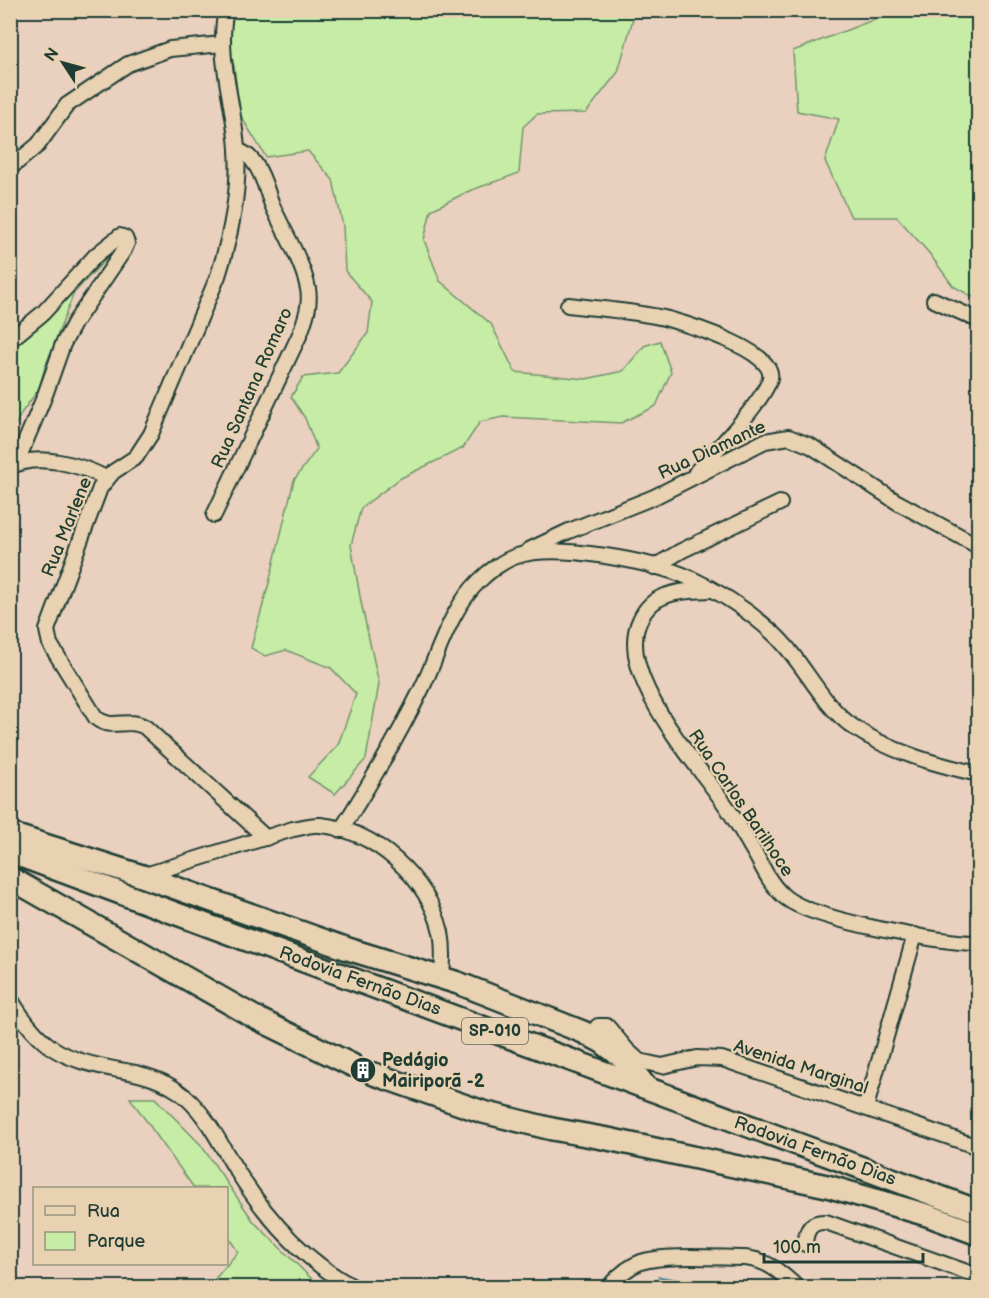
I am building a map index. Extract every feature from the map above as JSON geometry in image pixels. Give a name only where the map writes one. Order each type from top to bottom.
[{"type":"highway","points":[[10,834],[142,876],[348,949],[442,978],[590,1035],[624,1059],[645,1086]]},
{"type":"highway","name":"Rodovia Fernão Dias","points":[[10,852],[978,1211]]},
{"type":"highway","points":[[10,878],[256,1018],[352,1065]]},
{"type":"highway","name":"Rodovia Fernão Dias","points":[[374,1074],[483,1112],[552,1129],[827,1185],[927,1215],[978,1234]]},
{"type":"street","name":"Rua Marlene","points":[[226,10],[222,44],[237,150],[237,185],[233,222],[218,276],[145,447],[136,457],[106,478],[95,499],[47,630],[50,644],[96,718],[106,724],[133,722],[145,727],[266,838]]},
{"type":"street","points":[[10,168],[38,145],[67,105],[128,63],[170,49],[222,44]]},
{"type":"street","name":"Rua Santana Romaro","points":[[214,514],[300,334],[309,300],[308,287],[273,207],[260,170],[251,158],[237,150]]},
{"type":"street","points":[[10,340],[43,313],[106,246],[120,236],[125,238],[127,243],[118,260],[75,322],[63,344],[45,395],[13,466]]},
{"type":"street","points":[[934,300],[978,320]]},
{"type":"street","points":[[568,305],[668,319],[752,351],[765,361],[770,369],[771,377],[767,386],[749,411],[689,480]]},
{"type":"street","name":"Rua Diamante","points":[[342,830],[376,774],[423,686],[450,621],[480,580],[516,556],[569,531],[654,497],[765,441],[789,437],[811,446],[897,502],[978,546]]},
{"type":"street","points":[[13,466],[34,461],[55,463],[79,467],[106,478]]},
{"type":"street","points":[[654,567],[681,551],[780,503]]},
{"type":"street","points":[[516,556],[537,552],[564,552],[617,558],[688,578],[712,590],[774,634],[790,651],[836,711],[850,724],[891,748],[978,774]]},
{"type":"street","name":"Rua Carlos Barilhoce","points":[[712,590],[678,592],[663,596],[651,603],[638,624],[636,649],[640,668],[658,712],[724,802],[769,879],[786,898],[813,912],[915,935],[963,943],[978,943]]},
{"type":"street","points":[[142,876],[292,829],[318,825],[342,830],[387,853],[421,888],[436,917],[441,933],[442,978]]},
{"type":"street","points":[[866,1107],[915,935]]},
{"type":"street","points":[[10,998],[36,1035],[60,1054],[91,1064],[148,1077],[177,1090],[194,1105],[208,1123],[254,1196],[277,1226],[314,1261],[339,1279],[355,1287]]},
{"type":"street","name":"Avenida Marginal","points":[[590,1035],[598,1026],[607,1026],[639,1061],[662,1066],[696,1058],[722,1059],[978,1147]]},
{"type":"street","points":[[805,1244],[810,1227],[819,1222],[826,1222],[978,1276]]},
{"type":"street","points":[[608,1287],[626,1269],[642,1262],[658,1259],[745,1258],[758,1259],[770,1264],[798,1287]]},
{"type":"green space","points":[[231,11],[650,11],[634,15],[618,72],[586,113],[537,114],[523,127],[519,173],[469,191],[431,210],[424,240],[440,281],[491,324],[515,372],[586,379],[623,371],[644,346],[660,341],[671,372],[656,406],[621,423],[503,417],[480,422],[463,448],[401,478],[361,508],[351,545],[379,684],[366,759],[335,794],[308,777],[338,745],[356,694],[331,668],[286,650],[265,656],[251,648],[294,480],[317,449],[305,418],[291,397],[303,377],[338,373],[368,333],[372,302],[345,271],[343,226],[333,180],[308,151],[266,157],[240,115],[234,66],[225,41]]},
{"type":"green space","points":[[896,11],[978,11],[978,300],[953,286],[929,253],[897,217],[851,217],[825,161],[839,119],[797,111],[793,51]]},
{"type":"green space","points":[[106,253],[105,260],[74,293],[45,367],[39,389],[22,412],[11,434],[11,351]]},
{"type":"green space","points":[[130,1098],[155,1098],[201,1145],[254,1222],[315,1282],[327,1287],[208,1287],[238,1252],[228,1237],[228,1187],[193,1187]]},
{"type":"waterway","points":[[659,1277],[693,1283],[699,1288]]},
{"type":"place","name":"Pedágio Mairiporã -2","points":[[363,1070]]}]
